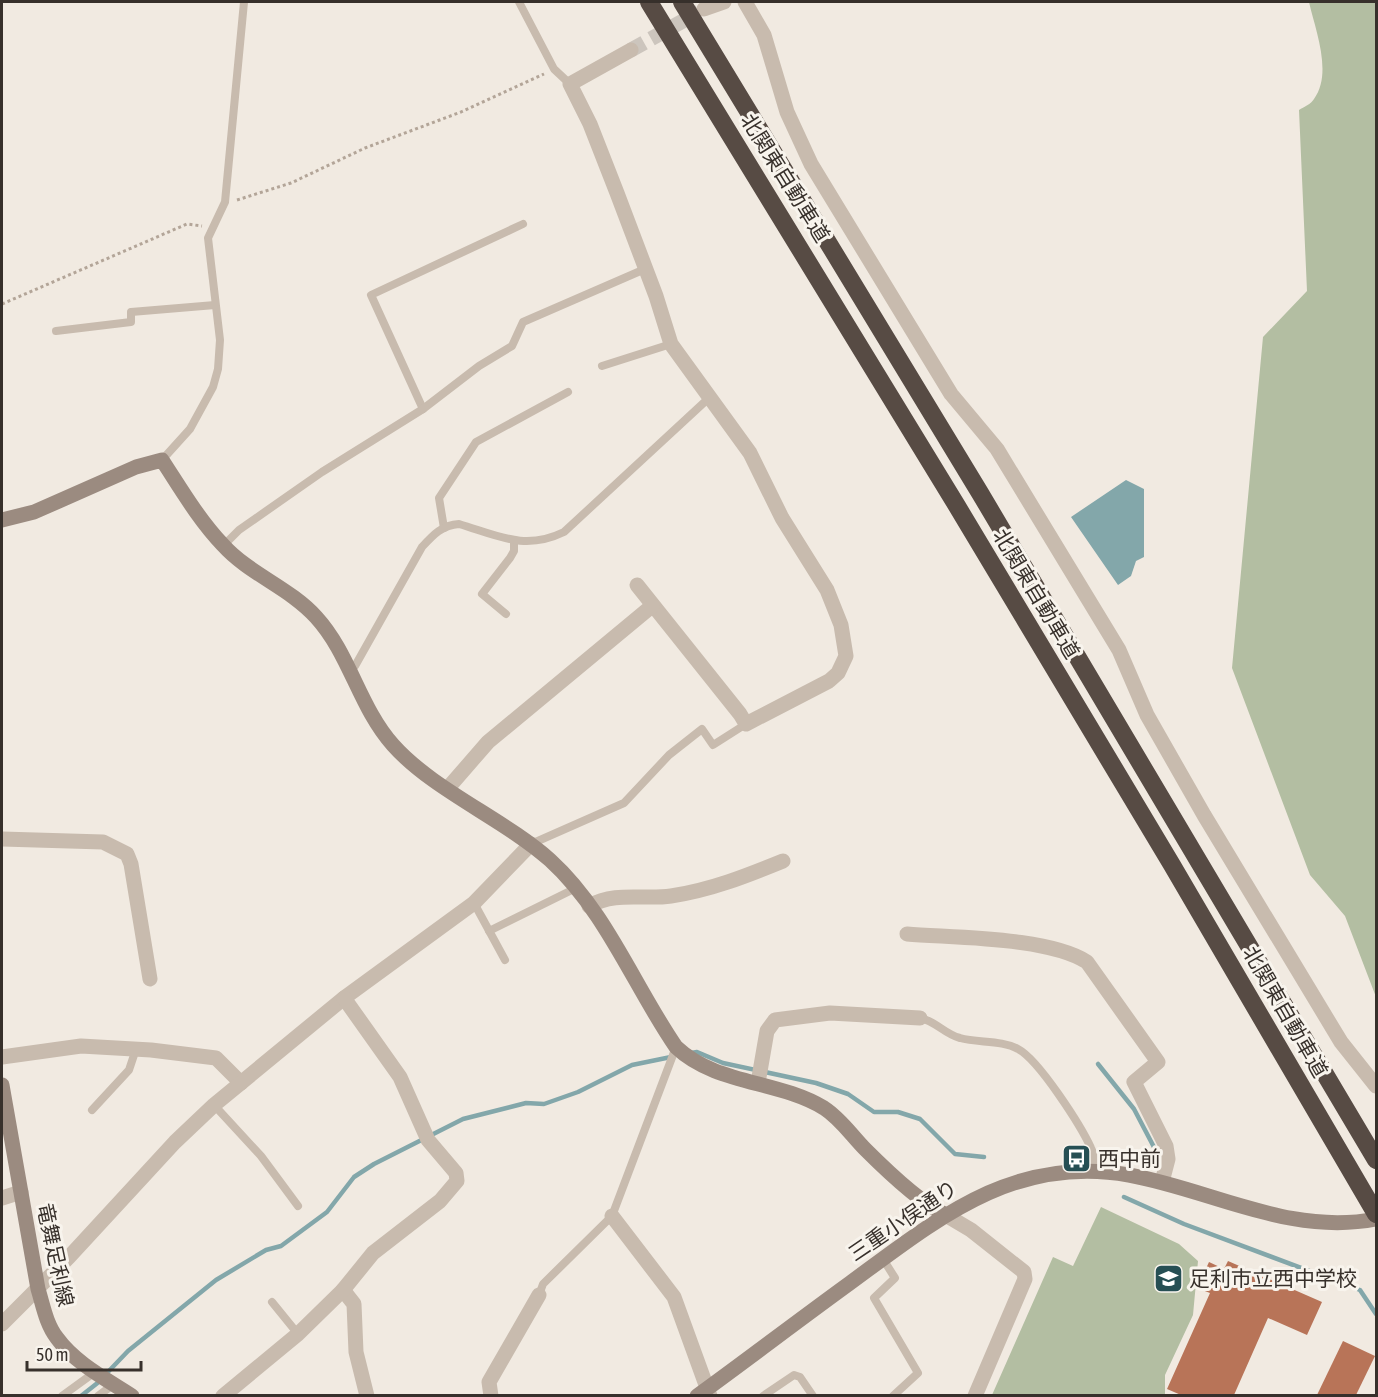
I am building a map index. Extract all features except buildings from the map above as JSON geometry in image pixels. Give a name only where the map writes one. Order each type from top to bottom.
[{"type":"highway","name":"北関東自動車道","points":[[650,2],[957,506],[1377,1214]]},
{"type":"highway","name":"北関東自動車道","points":[[682,2],[1010,544],[1377,1160]]},
{"type":"street","points":[[704,9],[724,2]]},
{"type":"street","points":[[745,2],[764,35],[787,112],[811,164],[945,385],[1003,459],[1119,650],[1147,715],[1204,815],[1341,1042],[1377,1086]]},
{"type":"street","points":[[631,50],[570,84],[590,124],[671,344],[750,453],[782,518],[827,590],[845,641],[843,666],[829,681],[746,724],[637,585]]},
{"type":"street","points":[[2,520],[34,512],[136,466],[162,460],[223,546],[316,617],[381,730],[395,747],[448,788],[531,844],[576,888],[590,906],[676,1047],[698,1065],[806,1098],[826,1109],[921,1201],[971,1230],[1024,1272],[1025,1279],[975,1395]]},
{"type":"street","points":[[448,788],[471,759],[504,727],[652,606]]},
{"type":"street","points":[[2,839],[103,842],[127,854],[131,864],[150,979]]},
{"type":"street","points":[[2,1324],[38,1289],[175,1142],[214,1105],[344,998],[474,903],[531,844]]},
{"type":"street","points":[[590,906],[599,900],[627,895],[668,896],[693,892],[724,884],[783,861]]},
{"type":"street","points":[[906,934],[1044,945],[1074,953],[1087,962],[1158,1062],[1134,1082],[1166,1146],[1168,1159],[1162,1182]]},
{"type":"street","points":[[223,1395],[298,1334],[343,1290],[373,1253],[440,1201],[457,1181],[456,1173],[429,1140],[400,1077],[344,998]]},
{"type":"street","points":[[758,1083],[767,1031],[775,1020],[830,1013],[920,1018]]},
{"type":"street","points":[[2,1058],[81,1046],[136,1049],[216,1059],[240,1083]]},
{"type":"street","name":"竜舞足利線","points":[[2,1085],[5,1120],[21,1192],[38,1289],[47,1320],[56,1338],[95,1372],[132,1395]]},
{"type":"street","name":"三重小俣通り","points":[[704,1393],[944,1214],[973,1198],[1026,1180],[1095,1171],[1162,1182],[1295,1220],[1326,1223],[1377,1219]]},
{"type":"street","points":[[2,1198],[21,1192]]},
{"type":"street","points":[[612,1216],[674,1297],[704,1393]]},
{"type":"street","points":[[343,1290],[354,1304],[356,1352],[367,1395]]},
{"type":"street","points":[[491,1395],[489,1382],[539,1295]]},
{"type":"lane","points":[[162,460],[190,429],[213,387],[220,355],[208,238],[225,202],[244,2]]},
{"type":"lane","points":[[519,2],[554,69],[570,84]]},
{"type":"lane","points":[[423,409],[371,294],[523,224]]},
{"type":"lane","points":[[223,546],[239,530],[322,472],[423,409],[479,366],[512,346],[523,322],[645,269]]},
{"type":"lane","points":[[56,331],[131,322],[130,312],[215,305]]},
{"type":"lane","points":[[602,366],[671,344]]},
{"type":"lane","points":[[444,528],[439,498],[476,442],[568,392]]},
{"type":"lane","points":[[349,671],[356,666],[422,546],[435,532],[459,524],[514,540],[533,543],[564,532],[710,397]]},
{"type":"lane","points":[[506,614],[482,594],[510,558],[514,540]]},
{"type":"lane","points":[[531,844],[624,803],[669,755],[702,729],[713,746],[746,724]]},
{"type":"lane","points":[[489,931],[576,888]]},
{"type":"lane","points":[[474,903],[505,960]]},
{"type":"lane","points":[[920,1018],[932,1020],[947,1033],[960,1038],[1017,1048],[1027,1055],[1056,1093],[1092,1150],[1095,1171]]},
{"type":"lane","points":[[539,1295],[543,1284],[612,1216],[676,1047]]},
{"type":"lane","points":[[92,1110],[129,1070],[136,1049]]},
{"type":"lane","points":[[214,1105],[261,1156],[298,1206]]},
{"type":"lane","points":[[883,1259],[895,1278],[874,1298],[918,1373],[893,1395]]},
{"type":"lane","points":[[272,1302],[298,1334]]},
{"type":"lane","points":[[62,1395],[95,1372]]},
{"type":"lane","points":[[763,1395],[794,1375],[800,1377],[813,1395]]},
{"type":"lane","points":[[98,1395],[114,1384]]},
{"type":"path","points":[[225,202],[291,183],[365,148],[461,112],[554,69]]},
{"type":"path","points":[[2,304],[187,224],[211,228]]},
{"type":"green space","points":[[1309,2],[1376,2],[1376,997],[1345,916],[1310,875],[1232,668],[1263,337],[1307,291],[1299,110],[1313,101],[1322,77],[1321,51]]},
{"type":"green space","points":[[1101,1207],[1179,1244],[1198,1261],[1193,1315],[1165,1375],[1165,1395],[992,1395],[1053,1257],[1073,1266]]},
{"type":"water","points":[[1126,480],[1144,489],[1144,557],[1136,561],[1131,576],[1118,585],[1071,517]]},
{"type":"waterway","points":[[691,1053],[697,1052],[723,1063],[816,1083],[848,1094],[874,1112],[898,1112],[920,1119],[955,1154],[984,1157]]},
{"type":"waterway","points":[[106,1374],[128,1351],[216,1280],[266,1250],[281,1246],[327,1212],[354,1177],[374,1164],[463,1119],[526,1103],[544,1104],[578,1092],[632,1065],[671,1057]]},
{"type":"waterway","points":[[1098,1064],[1134,1109],[1156,1151]]},
{"type":"waterway","points":[[1124,1197],[1184,1224],[1360,1290],[1376,1314]]},
{"type":"waterway","points":[[81,1396],[100,1381]]},
{"type":"tunnel","points":[[631,50],[699,12]]},
{"type":"place","name":"西中前","points":[[1077,1159]]},
{"type":"place","name":"足利市立西中学校","points":[[1168,1279]]}]
